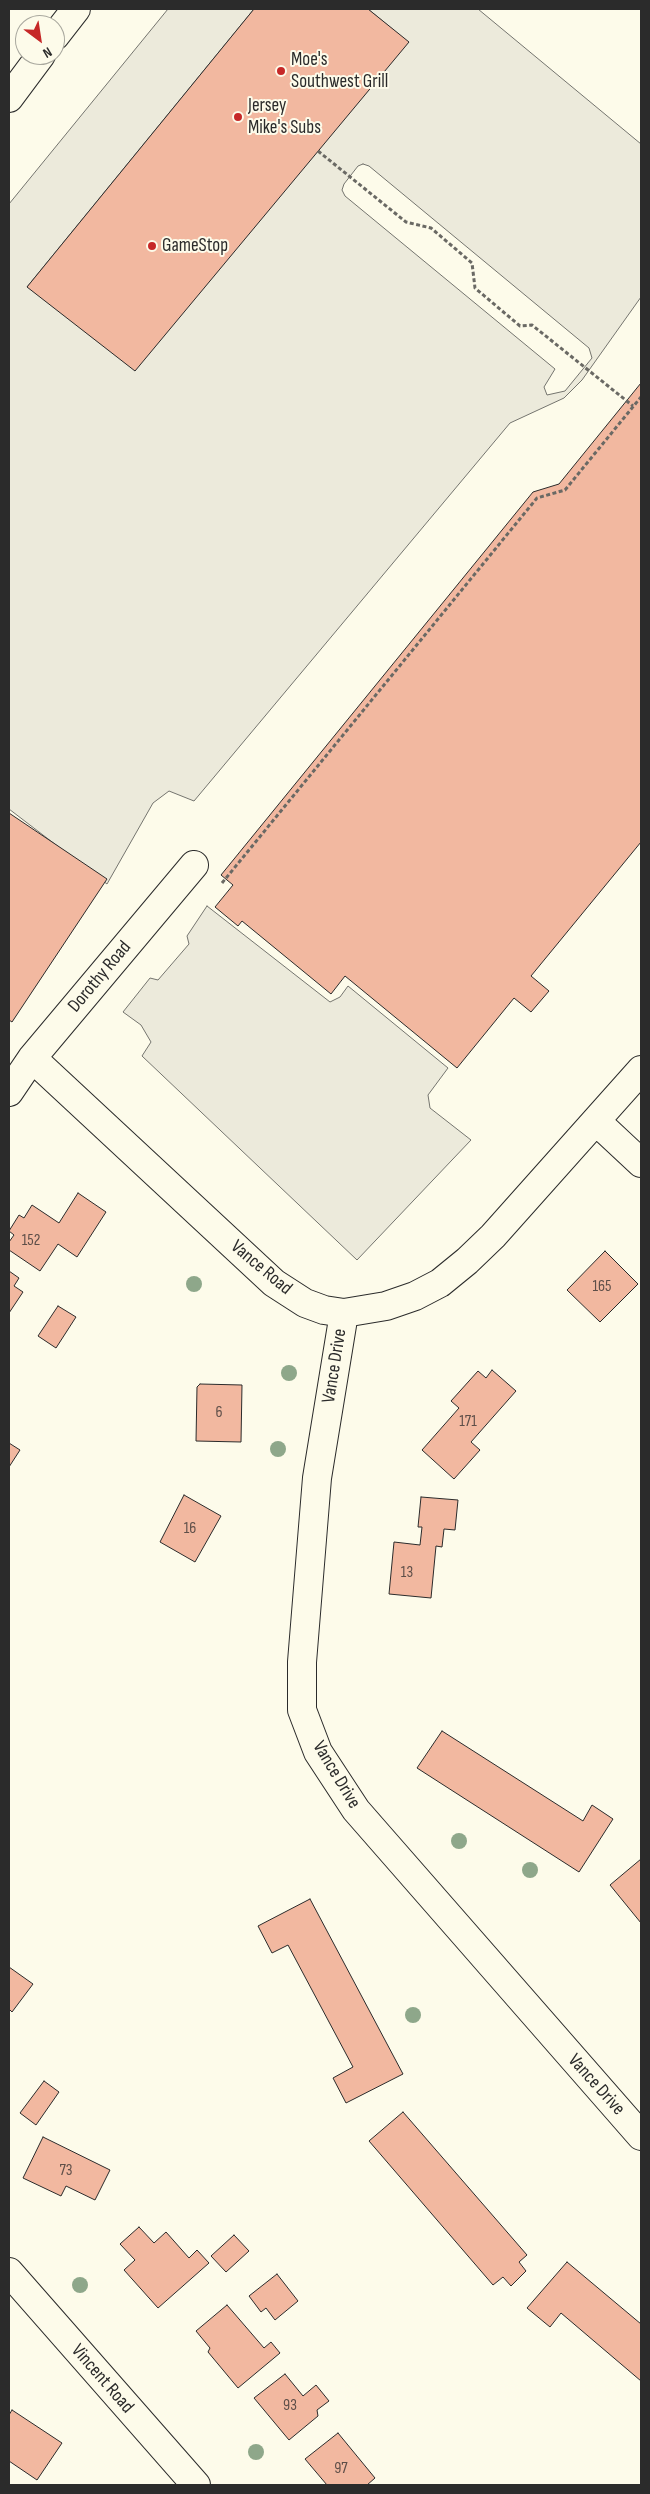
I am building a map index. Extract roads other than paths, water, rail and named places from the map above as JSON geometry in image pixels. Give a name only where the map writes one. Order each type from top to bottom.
[{"type":"main road","points":[[65,23],[76,9]]},
{"type":"main road","points":[[9,98],[34,65]]},
{"type":"main road","name":"Dorothy Road","points":[[9,1092],[32,1058],[194,865]]},
{"type":"main road","name":"Vance Road","points":[[32,1058],[274,1283],[305,1303],[324,1310],[344,1312],[386,1306],[415,1296],[440,1283],[494,1236],[641,1070]]},
{"type":"main road","points":[[596,1121],[641,1163]]},
{"type":"main road","name":"Vance Drive","points":[[344,1312],[317,1478],[302,1662],[302,1710],[318,1752],[356,1810],[641,2136]]},
{"type":"main road","name":"Vincent Road","points":[[9,2272],[196,2485]]},
{"type":"place","name":"Moe's Southwest Grill","points":[[281,71]]},
{"type":"place","name":"Jersey Mike's Subs","points":[[238,117]]},
{"type":"place","name":"GameStop","points":[[152,246]]}]
